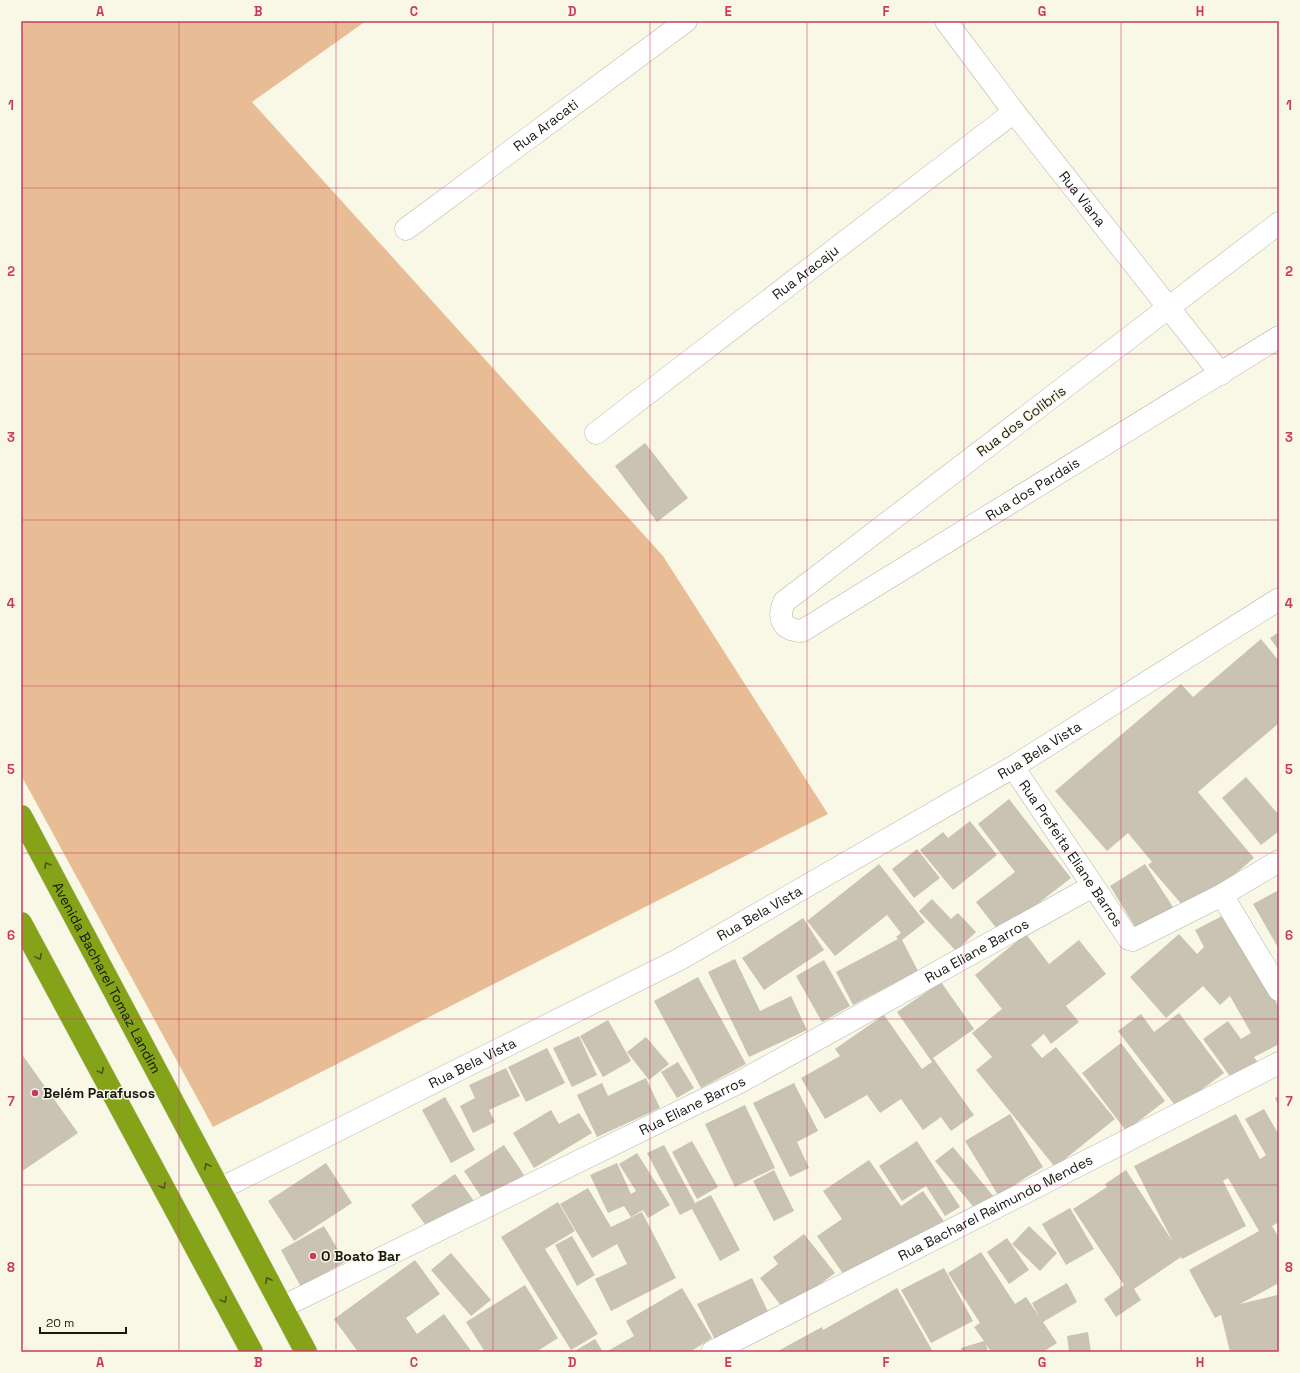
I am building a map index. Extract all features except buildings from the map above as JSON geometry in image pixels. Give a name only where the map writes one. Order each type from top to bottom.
[{"type":"highway","name":"Avenida Bacharel Tomaz Landim","points":[[21,816],[306,1352]]},
{"type":"highway","points":[[21,923],[252,1352]]},
{"type":"street","name":"Rua Aracati","points":[[406,229],[686,21]]},
{"type":"street","name":"Rua Viana","points":[[946,21],[1014,112],[1168,309],[1221,374]]},
{"type":"street","name":"Rua Aracaju","points":[[596,433],[1014,112]]},
{"type":"street","name":"Rua dos Colibris","points":[[785,626],[780,611],[784,602],[1279,223]]},
{"type":"street","name":"Rua dos Pardais","points":[[785,626],[793,630],[802,631],[1279,337]]},
{"type":"street","name":"Rua Bela Vista","points":[[220,1189],[680,959],[1013,767],[1279,599]]},
{"type":"street","name":"Rua Prefeita Eliane Barros","points":[[1013,767],[1129,940],[1133,940],[1222,895]]},
{"type":"street","points":[[1279,861],[1222,895],[1279,990]]},
{"type":"street","name":"Rua Eliane Barros","points":[[282,1307],[740,1082],[1093,886]]},
{"type":"street","name":"Rua Bacharel Raimundo Mendes","points":[[712,1352],[1279,1062]]},
{"type":"shaded area","points":[[21,21],[366,21],[252,102],[663,556],[828,814],[213,1127],[21,775]]},
{"type":"place","name":"Belém Parafusos","points":[[35,1093]]},
{"type":"place","name":"O Boato Bar","points":[[313,1256]]}]
